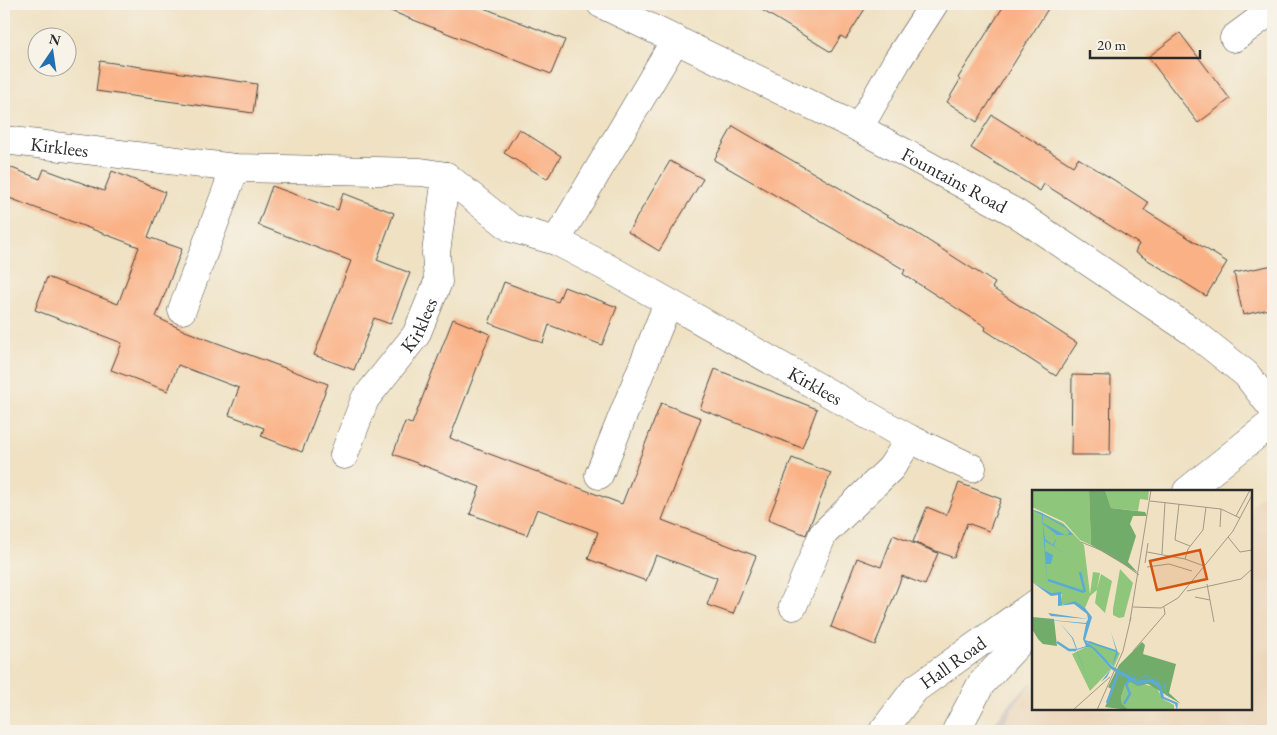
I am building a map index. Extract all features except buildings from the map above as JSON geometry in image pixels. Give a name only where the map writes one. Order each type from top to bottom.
[{"type":"street","name":"Fountains Road","points":[[601,4],[859,128],[1016,213],[1193,332],[1246,374],[1273,409]]},
{"type":"street","points":[[859,128],[897,61],[934,4]]},
{"type":"street","points":[[1234,38],[1271,8]]},
{"type":"street","points":[[556,241],[676,39]]},
{"type":"street","name":"Kirklees","points":[[4,140],[235,168],[421,172],[446,176],[510,228],[556,241],[606,267],[668,304],[910,439],[972,468]]},
{"type":"street","points":[[182,310],[235,168]]},
{"type":"street","name":"Kirklees","points":[[344,455],[365,399],[416,335],[438,282],[436,253],[446,176]]},
{"type":"street","points":[[599,474],[668,304]]},
{"type":"street","points":[[1189,490],[1273,422]]},
{"type":"street","points":[[794,606],[823,534],[891,468],[910,439]]},
{"type":"street","name":"Hall Road","points":[[883,731],[914,689],[1032,606]]},
{"type":"street","name":"Hall Road","points":[[956,731],[981,684],[1032,629]]},
{"type":"shaded area","points":[[1273,487],[1273,731],[1001,731],[1014,706],[1032,681],[1032,710],[1252,710],[1252,504]]},
{"type":"shaded area","points":[[1032,682],[1014,706],[1001,731],[990,731],[991,727],[1010,703]]}]
